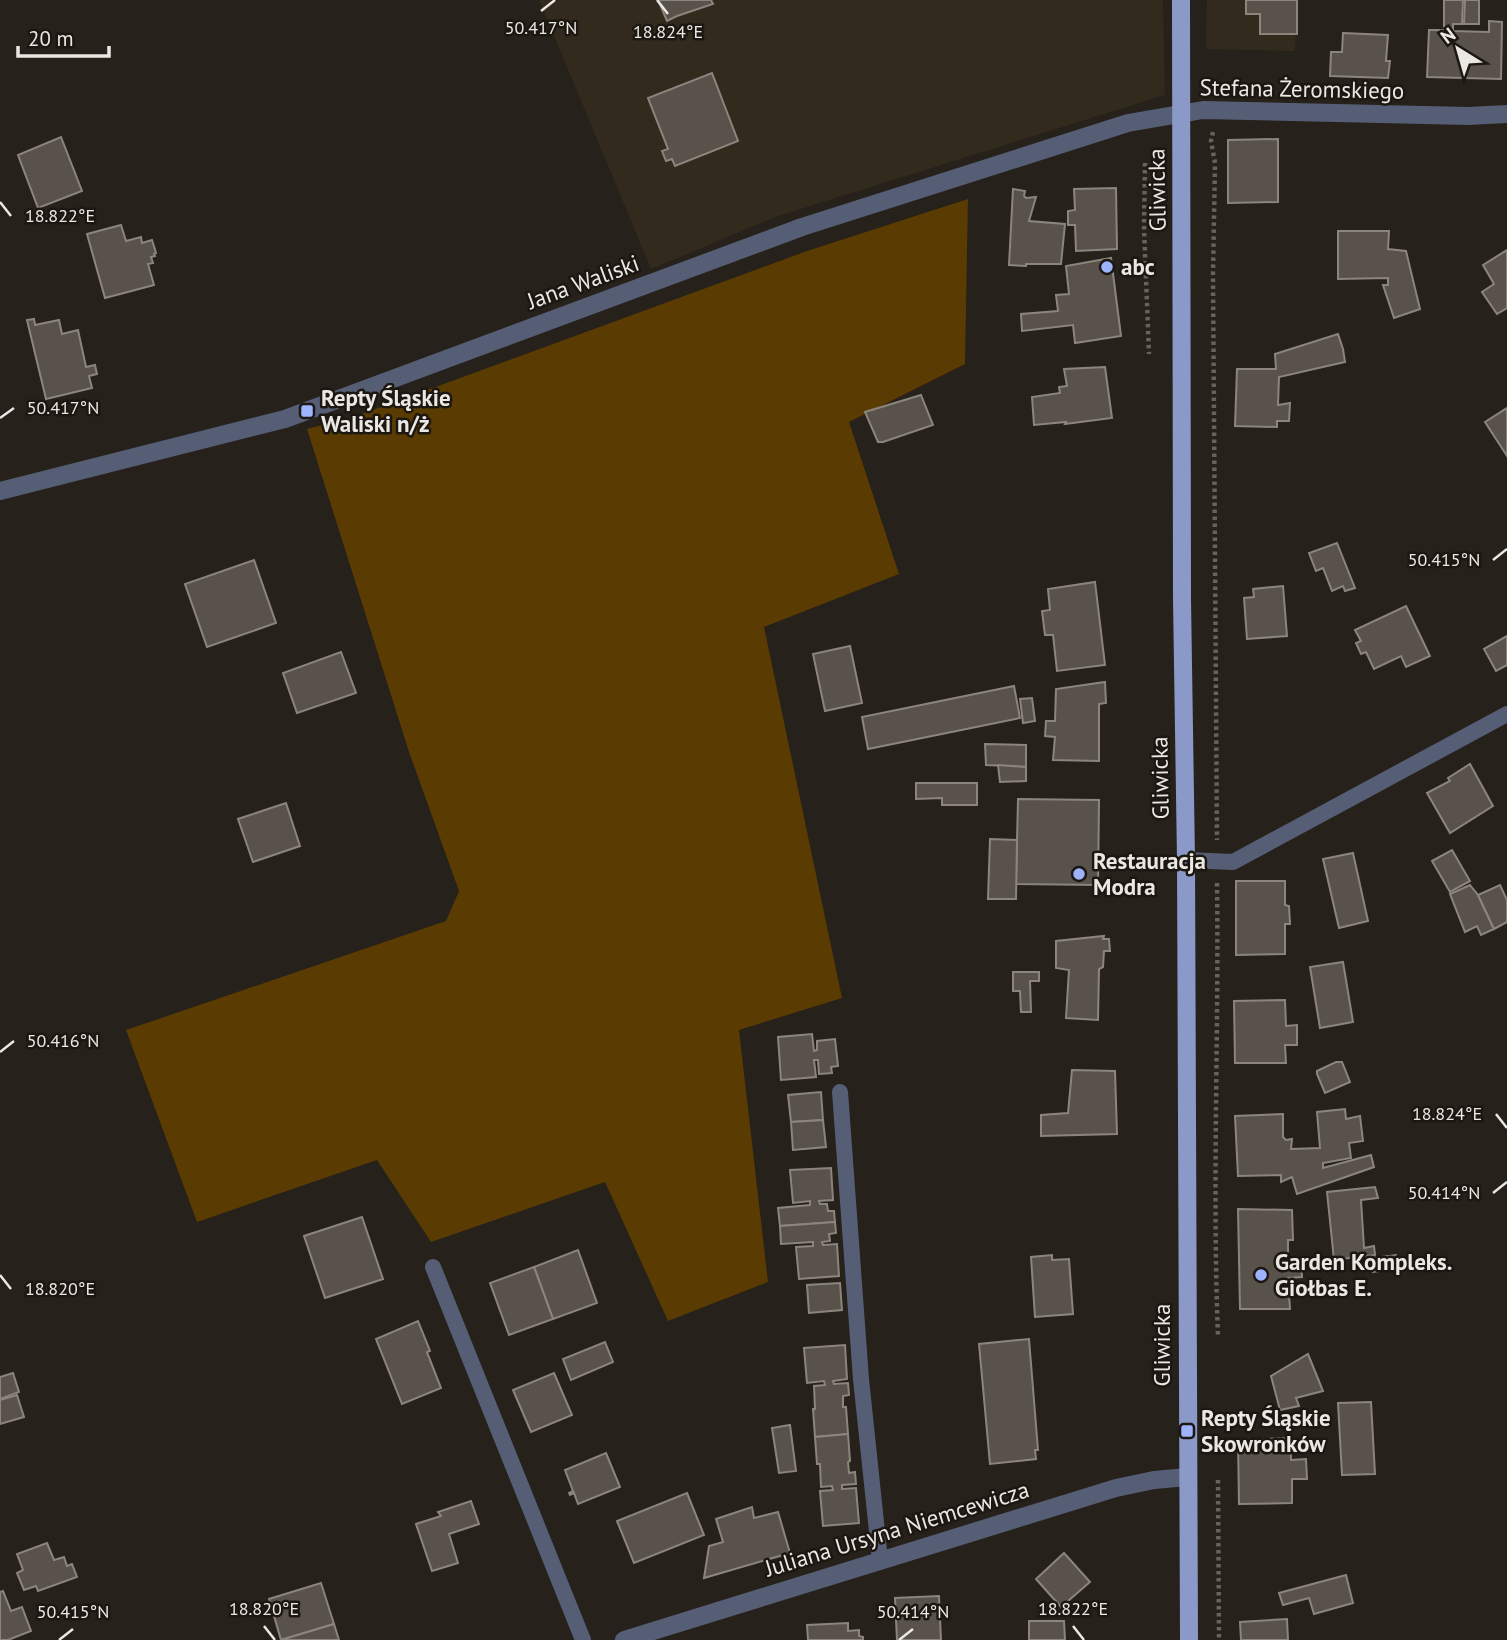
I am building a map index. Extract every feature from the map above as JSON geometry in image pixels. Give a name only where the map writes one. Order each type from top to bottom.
[{"type":"main road","name":"Gliwicka","points":[[1181,0],[1189,1640]]},
{"type":"street","name":"Stefana Żeromskiego","points":[[1181,114],[1203,110],[1454,116],[1507,114]]},
{"type":"street","name":"Jana Waliski","points":[[0,491],[285,419],[802,227],[1128,123],[1181,114]]},
{"type":"street","name":"Juliana Ursyna Niemcewicza","points":[[624,1640],[1116,1488],[1154,1480],[1188,1477]]},
{"type":"lane","points":[[1186,860],[1233,862],[1507,715]]},
{"type":"lane","points":[[840,1092],[861,1379],[880,1560]]},
{"type":"lane","points":[[433,1267],[583,1640]]},
{"type":"path","points":[[1218,130],[1213,132],[1211,141],[1215,163],[1213,288],[1218,1336]]},
{"type":"path","points":[[1145,163],[1143,228],[1149,354]]},
{"type":"path","points":[[1218,1480],[1219,1640]]},
{"type":"shaded area","points":[[539,0],[1163,0],[1165,95],[778,216],[651,269]]},
{"type":"shaded area","points":[[1207,0],[1297,0],[1295,51],[1206,49]]},
{"type":"shaded area","points":[[968,199],[965,364],[849,422],[899,574],[764,627],[842,998],[739,1030],[768,1282],[668,1321],[605,1182],[431,1242],[377,1160],[197,1222],[126,1030],[446,921],[459,891],[409,752],[307,429],[356,416],[807,251]]},
{"type":"building","points":[[658,0],[711,0],[713,4],[667,21]]},
{"type":"building","points":[[1246,0],[1297,0],[1297,34],[1260,34],[1260,14],[1246,14]]},
{"type":"building","points":[[1444,0],[1463,0],[1462,24],[1453,24],[1453,31],[1489,32],[1489,21],[1502,22],[1501,79],[1427,77],[1429,30],[1444,30]]},
{"type":"building","points":[[1465,0],[1479,0],[1479,24],[1464,24]]},
{"type":"building","points":[[1343,33],[1388,35],[1388,78],[1330,76],[1331,52],[1342,52]]},
{"type":"building","points":[[712,73],[738,141],[675,166],[672,159],[666,161],[662,151],[668,149],[648,98]]},
{"type":"building","points":[[61,137],[82,191],[38,208],[18,155]]},
{"type":"building","points":[[1278,139],[1278,202],[1228,203],[1228,140]]},
{"type":"building","points":[[1116,188],[1117,249],[1076,251],[1075,225],[1068,225],[1068,211],[1075,210],[1074,189]]},
{"type":"building","points":[[1013,189],[1025,191],[1026,198],[1036,197],[1029,221],[1065,224],[1061,264],[1009,265]]},
{"type":"building","points":[[121,225],[126,241],[141,237],[142,243],[152,240],[156,253],[151,257],[153,263],[148,264],[154,285],[105,298],[87,234]]},
{"type":"building","points":[[1338,231],[1389,231],[1388,249],[1406,251],[1420,309],[1394,318],[1383,285],[1388,285],[1388,278],[1338,279]]},
{"type":"building","points":[[1507,250],[1507,308],[1497,314],[1482,292],[1494,284],[1483,265]]},
{"type":"building","points":[[1111,258],[1121,336],[1075,343],[1073,325],[1022,331],[1021,314],[1058,311],[1056,295],[1069,294],[1066,266]]},
{"type":"building","points":[[34,319],[35,325],[59,320],[62,334],[78,330],[86,367],[95,365],[97,374],[89,376],[92,388],[46,399],[27,320]]},
{"type":"building","points":[[1338,334],[1345,362],[1279,377],[1278,405],[1290,403],[1289,421],[1277,421],[1277,427],[1235,426],[1237,369],[1276,369],[1275,354]]},
{"type":"building","points":[[1105,367],[1112,418],[1034,425],[1032,397],[1060,393],[1059,387],[1067,386],[1064,369]]},
{"type":"building","points":[[921,395],[933,425],[878,442],[865,412]]},
{"type":"building","points":[[1507,408],[1507,456],[1485,422]]},
{"type":"building","points":[[1337,543],[1355,588],[1345,591],[1343,586],[1332,591],[1323,568],[1316,571],[1309,553]]},
{"type":"building","points":[[254,560],[276,623],[207,647],[185,584]]},
{"type":"building","points":[[1095,582],[1105,665],[1057,671],[1053,635],[1045,635],[1042,611],[1050,610],[1048,589]]},
{"type":"building","points":[[1283,586],[1287,636],[1247,639],[1244,598],[1254,597],[1253,589]]},
{"type":"building","points":[[1406,606],[1430,656],[1406,667],[1401,656],[1374,669],[1366,652],[1361,654],[1356,643],[1361,641],[1355,630]]},
{"type":"building","points":[[1507,636],[1507,665],[1496,671],[1484,649]]},
{"type":"building","points":[[850,646],[862,703],[825,711],[813,654]]},
{"type":"building","points":[[341,652],[356,693],[297,713],[283,673]]},
{"type":"building","points":[[1105,682],[1106,703],[1099,704],[1099,761],[1053,760],[1055,737],[1045,736],[1046,721],[1055,721],[1056,689]]},
{"type":"building","points":[[1014,686],[1020,718],[868,749],[862,717]]},
{"type":"building","points":[[1032,698],[1035,721],[1023,723],[1020,699]]},
{"type":"building","points":[[985,744],[1026,745],[1026,767],[986,765]]},
{"type":"building","points":[[1470,764],[1493,806],[1450,833],[1427,793],[1450,781],[1448,778]]},
{"type":"building","points":[[998,765],[1026,767],[1026,781],[1000,782]]},
{"type":"building","points":[[916,783],[977,783],[977,805],[942,805],[942,798],[916,799]]},
{"type":"building","points":[[1018,799],[1099,800],[1098,885],[1016,884]]},
{"type":"building","points":[[286,803],[300,846],[253,862],[238,819]]},
{"type":"building","points":[[990,839],[1017,840],[1016,899],[988,899]]},
{"type":"building","points":[[1452,850],[1470,881],[1450,892],[1432,861]]},
{"type":"building","points":[[1353,853],[1368,921],[1339,928],[1323,859]]},
{"type":"building","points":[[1236,881],[1285,881],[1285,905],[1289,906],[1290,924],[1285,924],[1285,954],[1236,955]]},
{"type":"building","points":[[1470,885],[1478,895],[1494,929],[1481,935],[1477,926],[1465,932],[1450,894]]},
{"type":"building","points":[[1500,885],[1507,900],[1507,922],[1494,929],[1478,895]]},
{"type":"building","points":[[1104,936],[1103,939],[1109,939],[1110,951],[1104,951],[1103,967],[1099,969],[1098,1020],[1066,1018],[1069,970],[1056,968],[1056,941]]},
{"type":"building","points":[[1343,962],[1353,1022],[1320,1028],[1310,967]]},
{"type":"building","points":[[1013,972],[1039,972],[1039,981],[1030,981],[1031,1012],[1021,1012],[1020,991],[1013,991]]},
{"type":"building","points":[[1285,1000],[1286,1026],[1297,1025],[1297,1045],[1285,1045],[1286,1063],[1235,1063],[1234,1001]]},
{"type":"building","points":[[812,1034],[814,1051],[817,1050],[817,1041],[835,1039],[838,1066],[831,1067],[832,1073],[819,1074],[818,1060],[814,1060],[816,1077],[781,1080],[778,1037]]},
{"type":"building","points":[[1342,1062],[1350,1082],[1325,1093],[1317,1071]]},
{"type":"building","points":[[1072,1070],[1115,1071],[1117,1134],[1041,1136],[1041,1115],[1068,1113]]},
{"type":"building","points":[[821,1092],[823,1120],[791,1122],[788,1095]]},
{"type":"building","points":[[1345,1109],[1346,1119],[1360,1116],[1363,1141],[1349,1143],[1351,1158],[1323,1163],[1323,1168],[1371,1155],[1374,1167],[1297,1194],[1292,1177],[1281,1182],[1281,1175],[1238,1176],[1235,1116],[1283,1114],[1283,1137],[1286,1140],[1292,1139],[1291,1149],[1320,1148],[1317,1112]]},
{"type":"building","points":[[823,1120],[826,1147],[793,1150],[791,1122]]},
{"type":"building","points":[[831,1168],[833,1200],[819,1201],[820,1204],[827,1204],[828,1211],[834,1211],[835,1222],[780,1226],[778,1208],[810,1205],[810,1201],[793,1203],[790,1170]]},
{"type":"building","points":[[1375,1187],[1378,1198],[1361,1200],[1364,1248],[1374,1246],[1375,1255],[1334,1260],[1327,1192]]},
{"type":"building","points":[[1238,1209],[1292,1210],[1293,1240],[1288,1240],[1288,1262],[1301,1261],[1302,1277],[1288,1278],[1290,1309],[1240,1309]]},
{"type":"building","points":[[362,1217],[383,1279],[325,1298],[304,1236]]},
{"type":"building","points":[[835,1222],[836,1233],[829,1234],[830,1241],[822,1242],[823,1245],[837,1244],[839,1276],[799,1279],[796,1247],[813,1246],[813,1242],[781,1244],[780,1226]]},
{"type":"building","points":[[578,1250],[597,1303],[553,1319],[534,1267]]},
{"type":"building","points":[[1052,1255],[1052,1260],[1069,1259],[1073,1314],[1035,1317],[1031,1257]]},
{"type":"building","points":[[1396,1255],[1398,1269],[1373,1272],[1371,1258]]},
{"type":"building","points":[[534,1267],[553,1319],[509,1335],[490,1283]]},
{"type":"building","points":[[840,1283],[842,1310],[809,1313],[807,1285]]},
{"type":"building","points":[[418,1321],[441,1388],[402,1404],[376,1339]]},
{"type":"building","points":[[1029,1339],[1038,1450],[1035,1450],[1036,1459],[990,1464],[979,1344]]},
{"type":"building","points":[[605,1342],[613,1362],[571,1380],[563,1359]]},
{"type":"building","points":[[845,1345],[847,1379],[833,1381],[834,1384],[848,1383],[849,1395],[843,1396],[843,1407],[846,1407],[848,1434],[815,1437],[814,1386],[825,1385],[824,1381],[807,1383],[804,1348]]},
{"type":"building","points":[[1308,1354],[1323,1391],[1296,1398],[1299,1406],[1280,1410],[1271,1376]]},
{"type":"building","points":[[13,1373],[19,1392],[0,1399],[0,1377]]},
{"type":"building","points":[[554,1373],[572,1415],[531,1432],[513,1390]]},
{"type":"building","points":[[17,1395],[24,1417],[0,1424],[0,1400]]},
{"type":"building","points":[[1371,1402],[1375,1474],[1342,1475],[1338,1403]]},
{"type":"building","points":[[790,1425],[796,1471],[779,1473],[772,1428]]},
{"type":"building","points":[[848,1434],[849,1473],[855,1472],[856,1484],[842,1485],[842,1489],[856,1488],[859,1523],[823,1526],[820,1491],[833,1490],[832,1486],[821,1487],[815,1437]]},
{"type":"building","points":[[1290,1438],[1291,1460],[1306,1459],[1307,1479],[1292,1479],[1292,1503],[1239,1504],[1238,1440]]},
{"type":"building","points":[[606,1453],[620,1487],[578,1504],[574,1493],[569,1493],[573,1491],[565,1470]]},
{"type":"building","points":[[687,1493],[704,1535],[634,1563],[617,1521]]},
{"type":"building","points":[[471,1501],[479,1524],[449,1534],[458,1563],[432,1571],[416,1524],[441,1516],[438,1512]]},
{"type":"building","points":[[752,1507],[754,1518],[778,1512],[790,1553],[704,1578],[709,1546],[723,1542],[716,1519]]},
{"type":"building","points":[[47,1543],[54,1560],[64,1557],[67,1566],[72,1564],[77,1577],[38,1591],[36,1586],[24,1590],[17,1573],[23,1570],[17,1554]]},
{"type":"building","points":[[1064,1553],[1090,1582],[1061,1607],[1036,1579]]},
{"type":"building","points":[[1346,1575],[1353,1603],[1314,1614],[1309,1598],[1283,1605],[1279,1593]]},
{"type":"building","points":[[321,1583],[334,1624],[281,1640],[269,1599]]},
{"type":"building","points":[[3,1591],[11,1611],[22,1607],[31,1631],[8,1640],[0,1640],[0,1592]]},
{"type":"building","points":[[939,1596],[941,1640],[897,1640],[895,1598]]},
{"type":"building","points":[[1287,1619],[1288,1640],[1241,1640],[1240,1622]]},
{"type":"building","points":[[1029,1621],[1064,1621],[1065,1640],[1029,1640]]},
{"type":"building","points":[[848,1623],[848,1631],[859,1630],[859,1636],[863,1637],[863,1640],[808,1640],[807,1625]]},
{"type":"building","points":[[334,1624],[339,1640],[281,1640]]},
{"type":"place","name":"abc","points":[[1107,267]]},
{"type":"place","name":"Repty Śląskie Waliski n/ż","points":[[307,411]]},
{"type":"place","name":"Restauracja Modra","points":[[1079,874]]},
{"type":"place","name":"Garden Kompleks. Giołbas E.","points":[[1261,1275]]},
{"type":"place","name":"Repty Śląskie Skowronków","points":[[1187,1431]]}]
